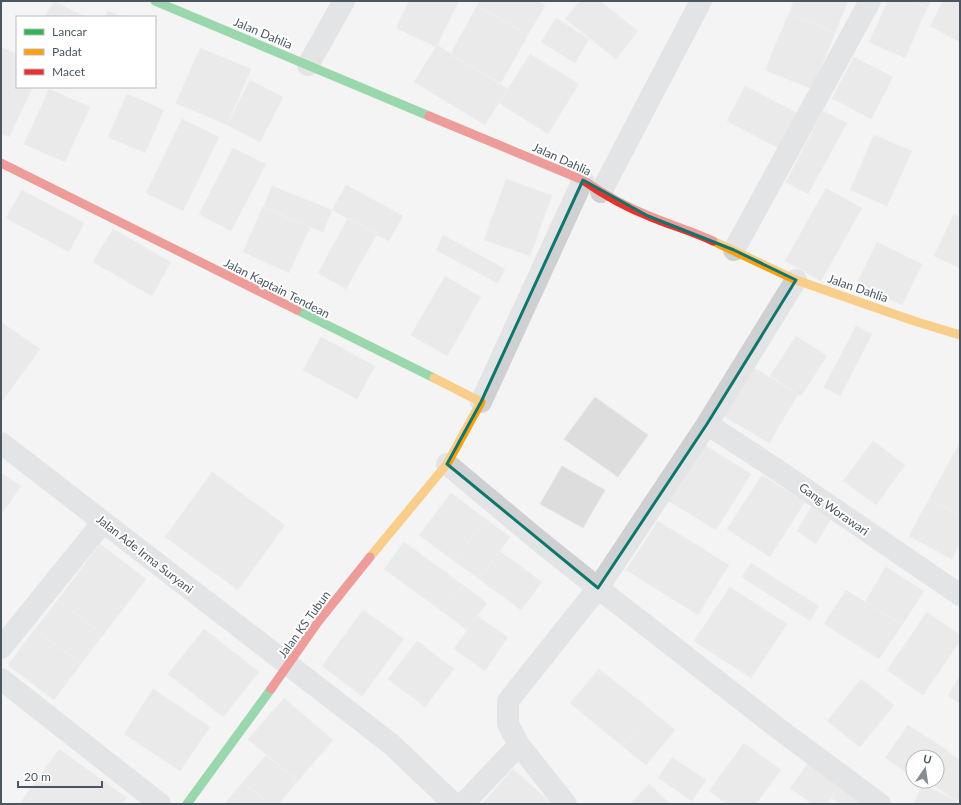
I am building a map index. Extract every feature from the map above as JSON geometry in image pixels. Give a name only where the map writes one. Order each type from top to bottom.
[{"type":"street","name":"Jalan Dahlia","points":[[155,1],[592,186],[648,216],[692,232],[734,250],[796,280],[914,321],[960,335]]},
{"type":"street","points":[[308,65],[344,1]]},
{"type":"street","points":[[701,1],[592,186],[481,402],[447,464],[598,588],[775,726],[880,804]]},
{"type":"street","points":[[734,250],[870,1]]},
{"type":"street","name":"Jalan Kaptain Tendean","points":[[1,163],[481,402]]},
{"type":"street","points":[[566,804],[519,745],[508,724],[508,701],[598,588],[707,424],[796,280]]},
{"type":"street","name":"Gang Worawari","points":[[707,424],[779,471],[960,595]]},
{"type":"street","name":"Jalan Ade Irma Suryani","points":[[1,443],[391,744],[454,804]]},
{"type":"street","name":"Jalan KS Tubun","points":[[187,804],[289,666],[318,622],[397,523],[447,464]]},
{"type":"street","points":[[1,648],[103,522]]},
{"type":"street","points":[[1,679],[160,804]]},
{"type":"street","points":[[463,804],[519,745]]},
{"type":"highlighted area","points":[[583,180],[648,216],[734,250],[796,280],[707,424],[598,588],[447,464],[481,402]]},
{"type":"building","points":[[54,1],[83,16],[46,16]]},
{"type":"building","points":[[409,1],[459,1],[436,47],[396,28]]},
{"type":"building","points":[[480,1],[537,1],[545,5],[528,35],[477,6]]},
{"type":"building","points":[[580,1],[600,1],[638,31],[616,59],[565,19]]},
{"type":"building","points":[[794,1],[848,1],[835,33],[789,13]]},
{"type":"building","points":[[888,1],[911,1],[927,8],[905,58],[869,42]]},
{"type":"building","points":[[911,1],[931,1],[927,8]]},
{"type":"building","points":[[943,1],[960,1],[960,42],[930,26]]},
{"type":"building","points":[[477,6],[528,35],[501,83],[450,55]]},
{"type":"building","points":[[108,11],[120,16],[106,16]]},
{"type":"building","points":[[789,13],[835,33],[812,89],[765,70]]},
{"type":"building","points":[[556,18],[589,39],[575,63],[541,42]]},
{"type":"building","points":[[437,45],[508,89],[485,125],[414,82]]},
{"type":"building","points":[[1,47],[16,54],[16,88],[33,88],[9,137],[1,134]]},
{"type":"building","points":[[200,48],[251,69],[227,125],[176,103]]},
{"type":"building","points":[[530,54],[579,84],[548,134],[499,103]]},
{"type":"building","points":[[854,57],[893,77],[871,119],[832,98]]},
{"type":"building","points":[[250,80],[283,97],[260,142],[227,125]]},
{"type":"building","points":[[745,86],[797,113],[778,148],[727,121]]},
{"type":"building","points":[[49,89],[90,107],[65,162],[24,144]]},
{"type":"building","points":[[127,94],[164,110],[145,153],[108,137]]},
{"type":"building","points":[[823,111],[847,123],[808,194],[786,182]]},
{"type":"building","points":[[182,119],[219,137],[183,211],[146,193]]},
{"type":"building","points":[[874,135],[912,151],[887,206],[850,190]]},
{"type":"building","points":[[233,148],[266,164],[231,231],[199,214]]},
{"type":"building","points":[[506,179],[552,195],[530,256],[484,240]]},
{"type":"building","points":[[346,185],[403,216],[389,241],[332,210]]},
{"type":"building","points":[[272,186],[332,210],[323,232],[263,208]]},
{"type":"building","points":[[826,188],[862,208],[821,281],[785,261]]},
{"type":"building","points":[[22,190],[84,223],[69,252],[6,218]]},
{"type":"building","points":[[263,206],[310,227],[289,273],[243,252]]},
{"type":"building","points":[[954,214],[960,217],[960,268],[934,256]]},
{"type":"building","points":[[348,218],[377,234],[346,289],[318,273]]},
{"type":"building","points":[[113,229],[171,262],[152,296],[93,262]]},
{"type":"building","points":[[443,235],[505,269],[497,283],[436,250]]},
{"type":"building","points":[[877,242],[922,264],[902,305],[857,283]]},
{"type":"building","points":[[445,276],[481,297],[447,356],[411,335]]},
{"type":"building","points":[[1,322],[40,349],[3,400],[1,398]]},
{"type":"building","points":[[856,326],[872,334],[840,396],[824,387]]},
{"type":"building","points":[[796,336],[827,356],[801,396],[770,376]]},
{"type":"building","points":[[321,337],[375,366],[357,399],[303,370]]},
{"type":"building","points":[[749,365],[798,394],[769,443],[720,414]]},
{"type":"building","points":[[595,397],[648,435],[618,477],[564,439]]},
{"type":"building","points":[[873,441],[905,465],[876,505],[843,481]]},
{"type":"building","points":[[960,442],[960,515],[929,499]]},
{"type":"building","points":[[703,444],[751,474],[716,530],[667,500]]},
{"type":"building","points":[[562,466],[605,490],[583,528],[540,504]]},
{"type":"building","points":[[212,472],[285,525],[238,590],[165,537]]},
{"type":"building","points":[[1,473],[21,486],[1,515]]},
{"type":"building","points":[[762,475],[805,502],[770,557],[727,529]]},
{"type":"building","points":[[451,493],[486,519],[454,561],[419,535]]},
{"type":"building","points":[[929,499],[960,515],[960,543],[952,559],[909,536]]},
{"type":"building","points":[[811,507],[831,519],[816,544],[797,531]]},
{"type":"building","points":[[486,519],[510,537],[479,579],[454,561]]},
{"type":"building","points":[[658,521],[729,565],[698,615],[626,570]]},
{"type":"building","points":[[404,542],[463,585],[443,612],[384,569]]},
{"type":"building","points":[[100,544],[146,579],[103,635],[58,600]]},
{"type":"building","points":[[500,551],[542,582],[521,610],[479,579]]},
{"type":"building","points":[[751,563],[819,606],[810,621],[742,577]]},
{"type":"building","points":[[886,567],[924,591],[902,625],[865,602]]},
{"type":"building","points":[[463,585],[487,603],[467,630],[443,612]]},
{"type":"building","points":[[730,587],[787,624],[751,678],[694,641]]},
{"type":"building","points":[[846,590],[902,625],[879,659],[824,624]]},
{"type":"building","points":[[58,600],[103,635],[81,664],[35,629]]},
{"type":"building","points":[[363,610],[404,639],[362,696],[322,666]]},
{"type":"building","points":[[927,612],[960,635],[960,641],[923,695],[887,670]]},
{"type":"building","points":[[477,616],[508,637],[485,671],[454,649]]},
{"type":"building","points":[[35,629],[81,664],[54,700],[8,665]]},
{"type":"building","points":[[204,629],[259,672],[223,717],[168,674]]},
{"type":"building","points":[[417,641],[454,669],[425,707],[388,679]]},
{"type":"building","points":[[599,669],[651,710],[622,746],[570,703]]},
{"type":"building","points":[[960,675],[960,703],[948,696]]},
{"type":"building","points":[[861,679],[894,705],[860,747],[827,721]]},
{"type":"building","points":[[153,689],[210,727],[180,771],[124,734]]},
{"type":"building","points":[[284,698],[333,740],[298,781],[248,739]]},
{"type":"building","points":[[651,710],[675,730],[646,765],[622,746]]},
{"type":"building","points":[[908,725],[947,750],[945,753],[945,749],[905,749],[905,772],[885,758]]},
{"type":"building","points":[[744,743],[781,770],[756,804],[727,804],[709,791]]},
{"type":"building","points":[[59,749],[127,798],[122,804],[20,803]]},
{"type":"building","points":[[947,751],[960,760],[960,797],[957,801],[939,789],[945,789],[945,754]]},
{"type":"building","points":[[266,755],[298,781],[278,804],[269,804],[243,782]]},
{"type":"building","points":[[672,757],[706,780],[692,801],[658,778]]},
{"type":"building","points":[[812,758],[844,780],[827,804],[812,804],[790,788]]},
{"type":"building","points":[[513,769],[541,794],[532,804],[482,804]]},
{"type":"building","points":[[844,780],[878,804],[840,804],[831,798]]},
{"type":"building","points":[[243,782],[269,804],[224,804]]},
{"type":"building","points":[[649,784],[670,804],[630,804]]},
{"type":"building","points":[[920,789],[933,789],[957,801],[955,804],[913,804]]},
{"type":"building","points":[[541,794],[553,804],[532,804]]},
{"type":"traffic: fast","points":[[155,1],[429,116]]},
{"type":"traffic: fast","points":[[297,310],[434,378]]},
{"type":"traffic: fast","points":[[187,804],[271,689]]},
{"type":"traffic: slow","points":[[713,241],[796,280],[914,321],[960,335]]},
{"type":"traffic: slow","points":[[370,557],[447,464],[481,402],[434,378]]},
{"type":"traffic: jam","points":[[429,116],[583,180],[632,209],[713,241]]},
{"type":"traffic: jam","points":[[1,163],[297,310]]},
{"type":"traffic: jam","points":[[271,689],[318,622],[370,557]]}]
